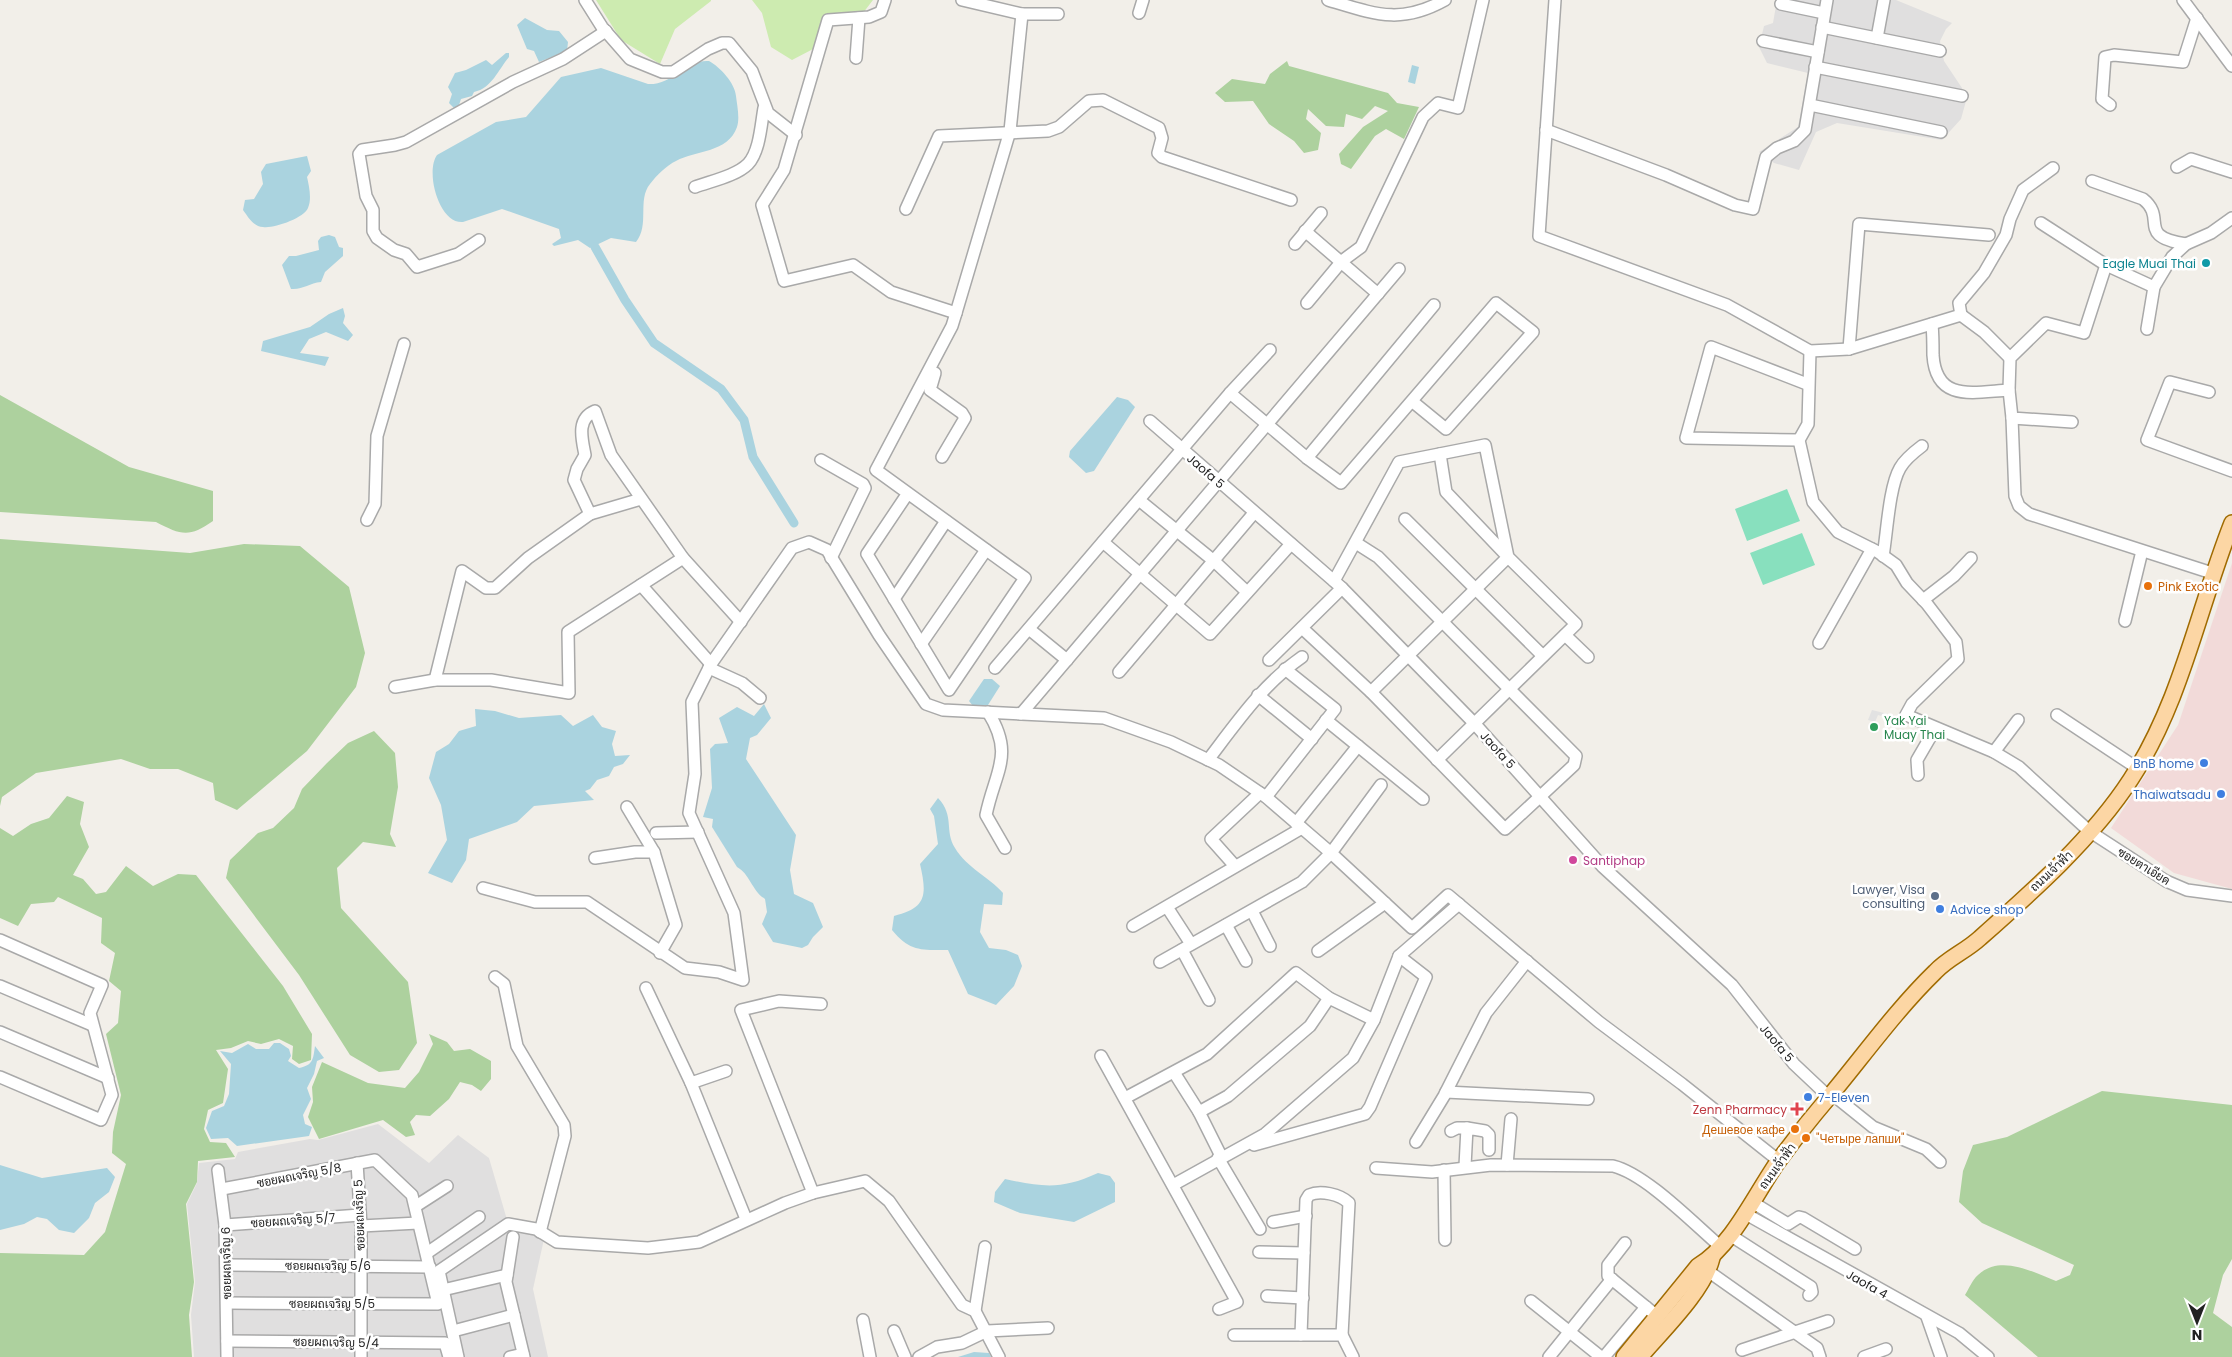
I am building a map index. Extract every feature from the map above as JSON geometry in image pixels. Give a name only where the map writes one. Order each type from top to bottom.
[{"type":"main road","name":"ถนนเจ้าฟ้า","points":[[1640,1357],[1670,1324],[1779,1161],[1830,1095],[1936,970],[1978,940],[2065,859],[2130,780],[2163,722],[2192,645],[2212,574],[2232,523]]},
{"type":"main road","name":"ถนนเจ้าฟ้า","points":[[1624,1357],[1652,1312],[1698,1266],[1714,1259]]},
{"type":"street","points":[[585,0],[606,31],[630,59],[667,73],[677,70],[708,49],[722,43],[730,43],[752,71],[764,108],[756,149],[749,163],[741,170],[695,187]]},
{"type":"street","points":[[885,0],[881,12],[869,17],[828,20],[796,135],[784,170],[762,205],[784,281],[854,265],[892,292],[956,313]]},
{"type":"street","points":[[962,0],[1006,4],[1022,14],[1058,14]]},
{"type":"street","points":[[1139,12],[1143,0]]},
{"type":"street","points":[[1328,0],[1390,16],[1408,16],[1427,10],[1445,0]]},
{"type":"street","points":[[1307,303],[1342,261],[1362,247],[1423,118],[1438,104],[1458,108],[1474,32],[1483,0]]},
{"type":"street","points":[[1555,0],[1540,236],[1727,305],[1810,351],[1850,349],[1961,315]]},
{"type":"street","points":[[1546,130],[1666,175],[1735,205],[1752,208],[1755,206],[1761,171],[1766,157],[1777,148],[1794,141],[1804,130],[1810,105],[1826,0]]},
{"type":"street","points":[[1877,38],[1884,0]]},
{"type":"street","points":[[2183,0],[2232,66]]},
{"type":"street","points":[[1782,4],[1824,12]]},
{"type":"street","points":[[908,493],[867,554],[949,690],[1025,578],[986,550],[908,493],[876,470],[952,326],[1010,132],[1022,14]]},
{"type":"street","points":[[856,58],[859,18]]},
{"type":"street","points":[[2110,105],[2102,99],[2105,57],[2114,54],[2183,62],[2198,18]]},
{"type":"street","points":[[1822,27],[1940,51]]},
{"type":"street","points":[[479,240],[458,254],[417,267],[406,254],[394,250],[377,238],[373,231],[373,210],[366,196],[358,154],[362,150],[395,146],[406,142],[513,82],[563,59],[606,31]]},
{"type":"street","points":[[1763,41],[1818,52]]},
{"type":"street","points":[[1815,67],[1962,96]]},
{"type":"street","points":[[906,208],[939,136],[1048,131],[1059,127],[1089,101],[1103,100],[1159,128],[1162,138],[1158,153],[1162,157],[1291,200]]},
{"type":"street","points":[[1810,105],[1941,132]]},
{"type":"street","points":[[764,108],[796,135]]},
{"type":"street","points":[[2177,167],[2191,159],[2232,172]]},
{"type":"street","points":[[2010,358],[1984,332],[1961,315],[1960,303],[1984,272],[2006,235],[2010,219],[2023,190],[2053,168]]},
{"type":"street","points":[[2092,181],[2143,199],[2152,211],[2155,231],[2158,236],[2186,244]]},
{"type":"street","points":[[1295,244],[1321,213]]},
{"type":"street","points":[[2147,329],[2154,287],[2172,257],[2186,244],[2211,233],[2232,218]]},
{"type":"street","points":[[2041,223],[2106,265],[2154,287]]},
{"type":"street","points":[[1850,349],[1859,224],[1990,235]]},
{"type":"street","points":[[1305,231],[1378,294]]},
{"type":"street","points":[[2106,265],[2084,333],[2046,323],[2010,358],[2009,390],[2016,496],[2019,506],[2028,514],[2212,574]]},
{"type":"street","points":[[1021,714],[1399,269]]},
{"type":"street","points":[[1230,393],[1307,458],[1342,483],[1496,303],[1533,332],[1446,429],[1412,402]]},
{"type":"street","points":[[1307,458],[1434,305]]},
{"type":"street","points":[[1932,324],[1933,355],[1937,374],[1942,384],[1951,390],[1965,393],[2009,390]]},
{"type":"street","points":[[942,457],[965,418],[929,388],[942,357],[954,337],[952,326]]},
{"type":"street","points":[[367,520],[375,504],[377,436],[404,344]]},
{"type":"street","points":[[1799,440],[1686,438],[1711,347],[1807,384]]},
{"type":"street","points":[[995,668],[1230,393],[1270,350]]},
{"type":"street","points":[[1810,351],[1807,384],[1808,424],[1799,440],[1813,502],[1838,532],[1872,549],[1896,565],[1907,583],[1923,600],[1954,576],[1971,558]]},
{"type":"street","points":[[2209,392],[2170,382],[2147,440],[2232,471]]},
{"type":"street","points":[[590,514],[574,480],[576,469],[585,455],[582,435],[583,421],[586,415],[595,411],[612,454],[642,499],[683,558],[741,622]]},
{"type":"street","points":[[2012,418],[2072,422]]},
{"type":"street","name":"Jaofa 5","points":[[1150,421],[1338,584],[1474,723],[1603,867],[1732,985],[1794,1064],[1830,1095],[1873,1127],[1926,1149],[1940,1162]]},
{"type":"street","points":[[1269,660],[1302,628],[1338,584],[1356,543],[1399,462],[1485,444],[1508,557]]},
{"type":"street","points":[[1883,556],[1895,482],[1900,468],[1922,446]]},
{"type":"street","points":[[1437,760],[1576,624],[1446,492],[1440,454]]},
{"type":"street","points":[[821,460],[863,484],[865,488],[831,558]]},
{"type":"street","points":[[435,680],[462,571],[486,588],[495,588],[528,558],[590,514],[642,499]]},
{"type":"street","points":[[1139,500],[1214,561],[1247,592]]},
{"type":"street","points":[[1119,672],[1254,513]]},
{"type":"street","points":[[1405,519],[1543,656]]},
{"type":"street","points":[[894,599],[946,521]]},
{"type":"street","points":[[483,888],[535,902],[587,902],[685,968],[719,972],[743,980],[734,913],[689,813],[695,774],[692,702],[710,666],[792,548],[809,542],[827,550],[879,635],[926,704],[943,710],[1104,718],[1172,742],[1208,760],[1263,795],[1331,853],[1412,928],[1448,895],[1599,1022],[1682,1084],[1779,1161]]},
{"type":"street","points":[[1103,542],[1210,634],[1291,544]]},
{"type":"street","points":[[1302,628],[1371,692],[1505,829],[1574,765],[1576,756],[1510,688],[1378,557],[1356,543]]},
{"type":"street","points":[[1819,643],[1872,549]]},
{"type":"street","points":[[921,644],[986,550]]},
{"type":"street","points":[[2125,621],[2142,551]]},
{"type":"street","points":[[1371,692],[1508,557]]},
{"type":"street","points":[[395,687],[435,680],[491,680],[569,693],[568,632],[683,558]]},
{"type":"street","points":[[641,585],[710,666],[742,683],[760,698]]},
{"type":"street","name":"ซอยตาเอียด","points":[[1923,600],[1956,642],[1958,658],[1912,704],[1906,715],[1935,729],[1994,752],[2020,767],[2089,831],[2166,881],[2187,890],[2232,896]]},
{"type":"street","points":[[1029,629],[1067,660]]},
{"type":"street","points":[[1565,634],[1588,657]]},
{"type":"street","points":[[1208,760],[1258,695],[1285,669],[1302,657]]},
{"type":"street","points":[[1235,866],[1211,839],[1263,795],[1312,739],[1335,709],[1285,669]]},
{"type":"street","points":[[1258,695],[1312,739]]},
{"type":"street","points":[[988,712],[997,726],[1003,752],[986,815],[1005,848]]},
{"type":"street","points":[[2057,715],[2137,768]]},
{"type":"street","points":[[1326,720],[1423,799]]},
{"type":"street","points":[[1994,752],[2018,720]]},
{"type":"street","points":[[1918,775],[1917,760],[1935,729]]},
{"type":"street","points":[[1132,926],[1235,866],[1299,825],[1358,746]]},
{"type":"street","points":[[1160,962],[1302,882],[1331,853],[1381,785]]},
{"type":"street","points":[[627,807],[654,852],[676,925],[660,952]]},
{"type":"street","points":[[656,833],[698,832]]},
{"type":"street","points":[[595,858],[635,852],[654,852]]},
{"type":"street","points":[[1318,951],[1385,903]]},
{"type":"street","points":[[1172,1185],[1265,1134],[1353,1058],[1374,1020],[1399,956],[1459,904]]},
{"type":"street","points":[[1167,907],[1187,947],[1209,1000]]},
{"type":"street","points":[[1252,911],[1270,946]]},
{"type":"street","points":[[1226,925],[1246,961]]},
{"type":"street","points":[[0,940],[102,984],[90,1013],[112,1095],[100,1120],[0,1077]]},
{"type":"street","points":[[1236,1150],[1365,1114],[1370,1107],[1426,977],[1399,956]]},
{"type":"street","points":[[1416,1142],[1446,1092],[1486,1013],[1527,961]]},
{"type":"street","points":[[1125,1098],[1175,1074],[1207,1054],[1296,973],[1329,998],[1374,1020]]},
{"type":"street","points":[[495,977],[504,984],[517,1046],[564,1125],[565,1136],[540,1232]]},
{"type":"street","points":[[0,986],[92,1025]]},
{"type":"street","points":[[646,988],[691,1083],[746,1219]]},
{"type":"street","points":[[1199,1112],[1228,1096],[1310,1026],[1329,998]]},
{"type":"street","points":[[813,1193],[741,1010],[779,1001],[821,1004]]},
{"type":"street","points":[[0,1032],[108,1078]]},
{"type":"street","points":[[1101,1056],[1238,1302],[1219,1309]]},
{"type":"street","points":[[691,1083],[726,1072]]},
{"type":"street","points":[[1175,1074],[1199,1112],[1220,1157],[1260,1229]]},
{"type":"street","points":[[1446,1092],[1588,1099]]},
{"type":"street","points":[[1507,1165],[1511,1119]]},
{"type":"street","points":[[1451,1131],[1457,1128],[1485,1131],[1488,1135],[1489,1150]]},
{"type":"street","points":[[1465,1166],[1467,1128]]},
{"type":"street","name":"ซอยผถเจริญ 5/8","points":[[222,1189],[375,1160],[412,1195],[416,1206]]},
{"type":"street","name":"ซอยผถเงริญ 5","points":[[357,1164],[362,1303],[361,1357]]},
{"type":"street","points":[[1376,1168],[1432,1172],[1465,1166],[1507,1165],[1613,1166],[1623,1169],[1644,1182],[1714,1259],[1794,1332],[1817,1348],[1820,1357]]},
{"type":"street","name":"ซอยผถเจริญ 6","points":[[218,1170],[222,1189],[225,1225],[227,1357]]},
{"type":"street","points":[[1444,1170],[1445,1240]]},
{"type":"street","points":[[458,1357],[439,1271],[508,1224],[540,1232],[557,1242],[648,1248],[699,1242],[746,1219],[813,1193],[865,1181],[889,1201],[962,1304],[975,1311],[999,1357]]},
{"type":"street","points":[[430,1267],[418,1223],[416,1206],[447,1186]]},
{"type":"street","points":[[1301,1336],[1306,1200],[1312,1194],[1322,1192],[1348,1202],[1342,1335],[1353,1357]]},
{"type":"street","points":[[1748,1208],[1788,1224],[1799,1217],[1803,1218],[1856,1249]]},
{"type":"street","name":"Jaofa 4","points":[[1748,1208],[1927,1317],[1959,1333],[1988,1357]]},
{"type":"street","points":[[1273,1222],[1306,1216]]},
{"type":"street","points":[[427,1253],[479,1217]]},
{"type":"street","name":"ซอยผถเจริญ 5/7","points":[[225,1225],[360,1221],[418,1223]]},
{"type":"street","points":[[1730,1235],[1811,1287],[1812,1292],[1809,1295]]},
{"type":"street","points":[[510,1357],[524,1355],[506,1282],[513,1237]]},
{"type":"street","points":[[1531,1301],[1602,1357],[1652,1312],[1608,1276],[1608,1265],[1625,1243]]},
{"type":"street","points":[[975,1311],[985,1247]]},
{"type":"street","points":[[1259,1252],[1304,1253]]},
{"type":"street","name":"ซอยผถเจริญ 5/6","points":[[226,1265],[430,1267]]},
{"type":"street","name":"ซอยผถเจริญ 5/5","points":[[227,1303],[438,1304],[430,1267]]},
{"type":"street","points":[[447,1289],[507,1275]]},
{"type":"street","points":[[1549,1357],[1612,1280]]},
{"type":"street","points":[[1266,1296],[1303,1298]]},
{"type":"street","points":[[457,1330],[514,1315]]},
{"type":"street","points":[[1927,1317],[1941,1357]]},
{"type":"street","points":[[863,1320],[870,1357]]},
{"type":"street","points":[[1742,1350],[1828,1320]]},
{"type":"street","points":[[919,1357],[937,1346],[962,1343],[987,1332],[1048,1328]]},
{"type":"street","points":[[894,1331],[905,1357]]},
{"type":"street","points":[[1234,1335],[1342,1335]]},
{"type":"street","name":"ซอยผถเจริญ 5/4","points":[[227,1341],[445,1343],[449,1357]]},
{"type":"street","points":[[1864,1357],[1886,1349]]},
{"type":"shaded area","points":[[1777,0],[1896,0],[1952,23],[1946,29],[1940,41],[1944,61],[1962,88],[1966,101],[1961,119],[1942,140],[1837,123],[1816,132],[1799,170],[1774,163],[1759,152],[1798,127],[1808,73],[1767,63],[1759,47],[1764,26],[1773,23]]},
{"type":"shaded area","points":[[2232,563],[2232,889],[2174,873],[2111,828],[2178,725]]},
{"type":"shaded area","points":[[1872,710],[1900,717],[1899,721],[1878,715],[1875,722],[1868,720]]},
{"type":"shaded area","points":[[378,1124],[429,1163],[458,1135],[489,1158],[510,1230],[535,1234],[544,1239],[533,1289],[548,1357],[194,1357],[191,1315],[195,1282],[187,1204],[197,1183],[199,1163],[235,1159],[238,1152],[310,1139],[318,1140]]},
{"type":"green space","points":[[596,0],[711,1],[675,29],[660,64],[621,40]]},
{"type":"green space","points":[[752,0],[873,0],[863,13],[823,15],[815,48],[792,60],[771,47],[762,13]]},
{"type":"green space","points":[[1287,61],[1289,66],[1388,93],[1397,103],[1419,107],[1404,139],[1386,129],[1375,136],[1351,169],[1341,164],[1339,154],[1363,127],[1388,111],[1375,106],[1362,119],[1346,114],[1344,127],[1326,126],[1308,109],[1306,119],[1321,133],[1318,150],[1304,153],[1294,141],[1269,124],[1253,101],[1225,102],[1215,93],[1232,79],[1265,84],[1270,74]]},
{"type":"green space","points":[[0,395],[129,467],[213,491],[213,521],[197,530],[185,533],[172,530],[156,522],[0,512]]},
{"type":"green space","points":[[1787,489],[1800,521],[1747,541],[1735,509]]},
{"type":"green space","points":[[1802,533],[1815,565],[1763,585],[1750,553]]},
{"type":"green space","points":[[0,539],[190,553],[244,544],[300,546],[349,587],[365,653],[356,687],[307,751],[237,810],[215,800],[213,783],[178,769],[150,769],[121,759],[36,773],[2,797],[0,806]]},
{"type":"green space","points":[[374,731],[395,753],[398,787],[390,834],[396,847],[363,842],[337,868],[341,908],[408,982],[417,1043],[399,1070],[379,1072],[350,1055],[299,975],[226,878],[230,860],[258,833],[273,828],[294,808],[302,789],[327,763],[348,743]]},
{"type":"green space","points":[[67,796],[84,802],[80,824],[89,847],[73,875],[83,879],[96,894],[106,892],[126,866],[153,886],[178,874],[196,875],[283,986],[312,1034],[311,1060],[299,1064],[292,1059],[293,1046],[279,1039],[261,1044],[248,1041],[231,1048],[216,1050],[228,1069],[223,1103],[208,1110],[204,1129],[210,1142],[226,1143],[235,1157],[198,1161],[197,1182],[186,1204],[194,1282],[189,1315],[192,1357],[0,1357],[0,1253],[84,1255],[105,1232],[126,1164],[112,1153],[113,1132],[121,1095],[106,1034],[118,1023],[121,991],[109,981],[115,953],[101,943],[102,918],[58,897],[54,902],[31,904],[18,926],[0,918],[0,828],[13,836],[31,824],[49,818]]},
{"type":"green space","points":[[429,1034],[447,1042],[454,1051],[470,1049],[491,1061],[491,1079],[481,1091],[472,1085],[460,1082],[449,1099],[430,1116],[416,1115],[410,1122],[415,1135],[406,1137],[383,1120],[319,1139],[308,1117],[313,1102],[312,1087],[322,1062],[368,1083],[405,1088],[419,1072],[433,1044]]},
{"type":"green space","points":[[2102,1091],[2232,1105],[2232,1259],[2223,1275],[2213,1313],[2232,1327],[2232,1357],[2038,1357],[1965,1295],[1978,1275],[1996,1266],[2017,1267],[2056,1281],[2070,1275],[2074,1265],[1982,1223],[1959,1202],[1963,1171],[1973,1145],[2007,1137]]},
{"type":"water","points":[[525,18],[547,30],[559,31],[568,42],[567,51],[539,62],[534,51],[527,49],[517,25]]},
{"type":"water","points":[[506,53],[509,53],[509,57],[486,87],[474,92],[472,96],[461,99],[459,105],[454,108],[449,103],[452,94],[448,87],[455,73],[486,60],[492,65]]},
{"type":"water","points":[[701,61],[709,61],[722,71],[733,86],[738,112],[737,127],[733,135],[726,142],[711,150],[676,161],[655,178],[646,190],[642,228],[636,242],[611,238],[590,248],[578,240],[554,246],[552,244],[561,238],[559,229],[502,209],[463,222],[454,220],[447,215],[441,206],[436,196],[433,173],[437,155],[496,122],[526,117],[561,77],[601,68],[648,84],[665,81],[694,64]]},
{"type":"water","points":[[1412,65],[1419,67],[1415,84],[1408,82]]},
{"type":"water","points":[[307,156],[311,171],[307,177],[310,201],[305,212],[288,222],[268,227],[260,226],[249,219],[243,210],[245,200],[254,199],[263,184],[261,172],[266,164]]},
{"type":"water","points":[[329,235],[335,237],[339,247],[343,248],[343,256],[325,272],[321,282],[291,289],[282,265],[289,256],[319,250],[318,241],[321,237]]},
{"type":"water","points":[[343,308],[345,316],[343,323],[353,335],[348,341],[326,332],[309,339],[300,353],[329,357],[325,366],[261,351],[263,341],[310,327],[329,314]]},
{"type":"water","points":[[1117,397],[1128,400],[1135,407],[1094,471],[1086,473],[1069,457],[1070,451]]},
{"type":"water","points":[[984,679],[992,679],[1000,686],[988,705],[973,706],[969,701]]},
{"type":"water","points":[[764,704],[771,718],[757,735],[750,738],[746,759],[796,835],[790,870],[794,894],[813,903],[823,927],[808,945],[802,948],[773,942],[762,924],[767,912],[765,899],[737,867],[712,827],[713,819],[703,817],[712,788],[710,749],[715,744],[728,743],[719,718],[737,707],[754,716]]},
{"type":"water","points":[[475,709],[495,711],[519,718],[561,715],[573,726],[593,715],[602,727],[616,731],[612,744],[615,756],[630,755],[623,764],[614,767],[609,776],[597,780],[590,789],[585,791],[594,800],[534,806],[517,822],[469,839],[466,860],[452,883],[428,873],[447,840],[441,805],[429,778],[436,752],[449,744],[459,731],[476,726]]},
{"type":"water","points":[[938,798],[946,811],[950,835],[955,848],[972,867],[1003,893],[1002,905],[984,904],[980,932],[989,948],[1006,950],[1018,955],[1022,966],[1014,986],[996,1005],[968,994],[948,950],[931,950],[911,946],[892,930],[894,916],[913,909],[922,899],[924,884],[920,864],[938,844],[934,816],[930,809]]},
{"type":"water","points":[[274,1043],[280,1043],[289,1049],[291,1056],[288,1061],[299,1068],[312,1061],[315,1046],[324,1058],[317,1061],[314,1074],[307,1088],[311,1099],[303,1115],[305,1124],[312,1127],[309,1136],[237,1146],[228,1138],[211,1139],[206,1128],[212,1111],[224,1106],[229,1094],[231,1064],[220,1051],[232,1053],[248,1044],[256,1049],[269,1049]]},
{"type":"water","points":[[0,1165],[42,1178],[107,1168],[115,1177],[109,1192],[95,1203],[89,1218],[74,1233],[59,1230],[47,1219],[37,1217],[24,1224],[0,1230]]},
{"type":"water","points":[[1098,1173],[1110,1176],[1115,1183],[1115,1202],[1074,1222],[1020,1213],[994,1202],[995,1192],[1005,1179],[1030,1184],[1052,1185],[1073,1182]]},
{"type":"water","points":[[974,1352],[989,1353],[991,1357],[958,1357]]},
{"type":"waterway","points":[[595,247],[625,300],[654,343],[721,389],[744,420],[753,457],[794,523]]},
{"type":"place","name":"Eagle Muai Thai","points":[[2206,263]]},
{"type":"place","name":"Pink Exotic","points":[[2148,586]]},
{"type":"place","name":"Yak Yai Muay Thai","points":[[1874,727]]},
{"type":"place","name":"BnB home","points":[[2204,763]]},
{"type":"place","name":"Thaiwatsadu","points":[[2221,794]]},
{"type":"place","name":"Santiphap","points":[[1573,860]]},
{"type":"place","name":"Lawyer, Visa consulting","points":[[1935,896]]},
{"type":"place","name":"Advice shop","points":[[1940,909]]},
{"type":"place","name":"7-Eleven","points":[[1808,1097]]},
{"type":"place","name":"Zenn Pharmacy","points":[[1797,1109]]},
{"type":"place","name":"Дешевое кафе","points":[[1795,1129]]},
{"type":"place","name":"\"Четыре лапши\"","points":[[1806,1138]]}]
